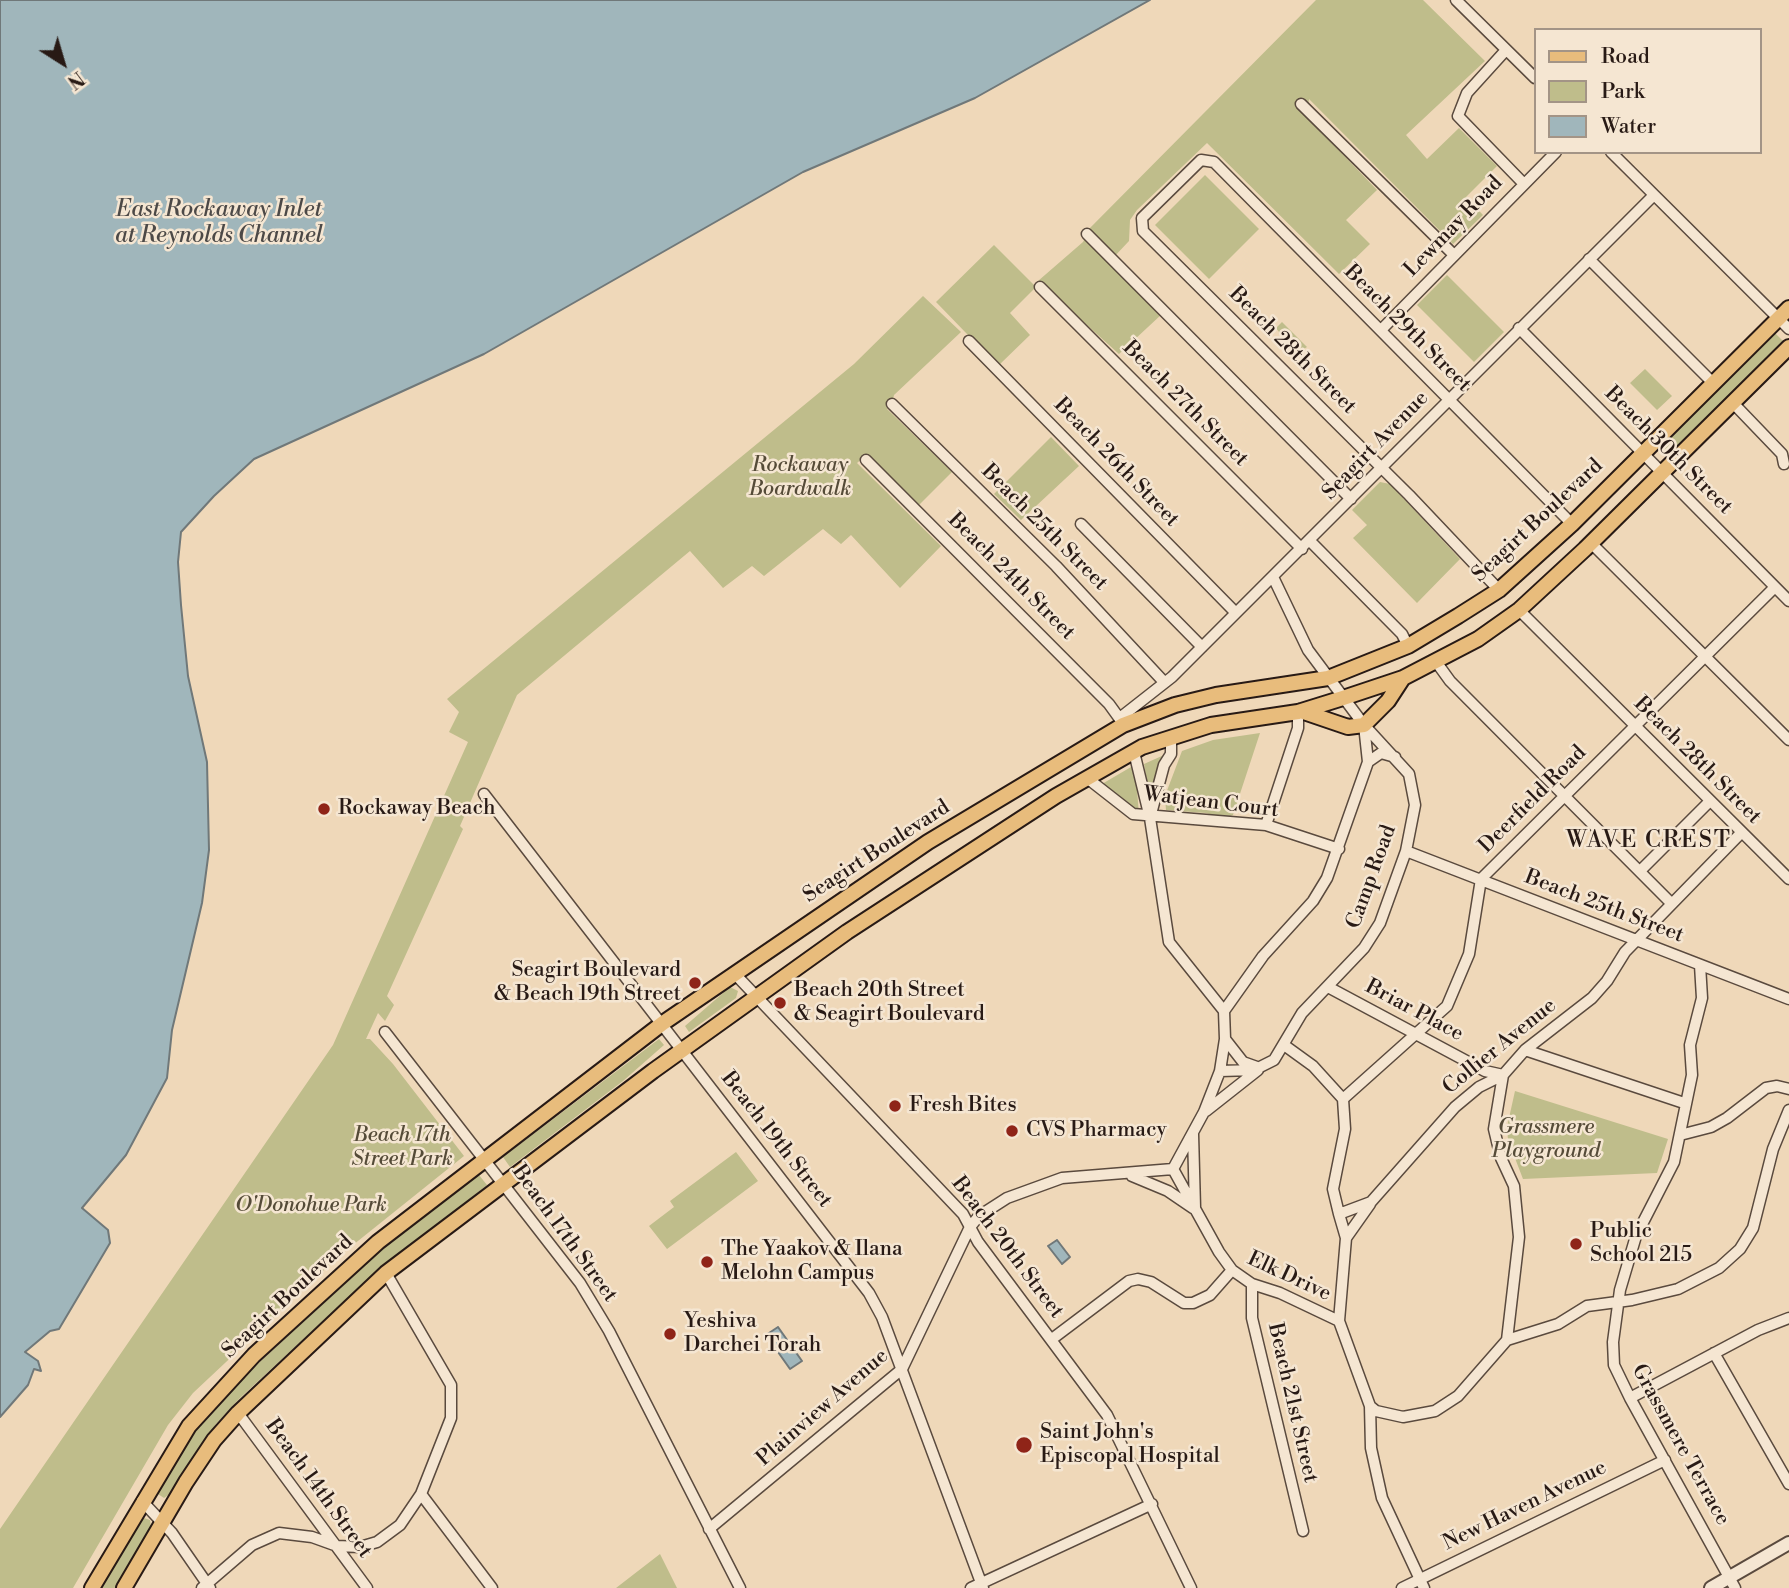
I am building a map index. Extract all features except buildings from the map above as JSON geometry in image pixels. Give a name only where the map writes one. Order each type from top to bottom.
[{"type":"main road","name":"Seagirt Boulevard","points":[[92,1588],[189,1426],[254,1355],[378,1242],[663,1023],[941,834],[1122,721],[1211,696],[1328,678],[1408,646],[1499,590],[1572,524],[1783,313]]},
{"type":"main road","points":[[124,1588],[161,1522],[214,1440],[238,1413],[386,1273],[504,1182],[847,932],[1087,778],[1134,751],[1211,725],[1300,711],[1403,678],[1437,663],[1519,610],[1662,474],[1789,347]]},
{"type":"main road","points":[[1300,711],[1348,727],[1364,725],[1388,701],[1403,678]]},
{"type":"street","points":[[1456,0],[1534,77]]},
{"type":"street","points":[[1506,50],[1467,93],[1458,116],[1524,184]]},
{"type":"street","points":[[1301,104],[1454,255]]},
{"type":"street","name":"Lewmay Road","points":[[1381,330],[1554,154]]},
{"type":"street","points":[[1613,154],[1783,313],[1789,329]]},
{"type":"street","name":"Beach 28th Street","points":[[1214,162],[1201,160],[1142,218],[1143,231],[1382,468],[1499,590]]},
{"type":"street","name":"Beach 29th Street","points":[[1214,162],[1572,524]]},
{"type":"street","name":"Seagirt Avenue","points":[[1122,721],[1306,545],[1654,195]]},
{"type":"street","points":[[1087,234],[1351,499]]},
{"type":"street","points":[[1589,259],[1712,382]]},
{"type":"street","name":"Beach 27th Street","points":[[1040,287],[1306,545],[1402,634],[1408,646]]},
{"type":"street","name":"Beach 30th Street","points":[[1519,328],[1789,601]]},
{"type":"street","name":"Beach 26th Street","points":[[969,341],[1236,612]]},
{"type":"street","points":[[1733,403],[1782,454],[1784,464]]},
{"type":"street","name":"Beach 25th Street","points":[[892,404],[1056,566],[1164,682]]},
{"type":"street","name":"Beach 24th Street","points":[[866,460],[1122,721]]},
{"type":"street","points":[[1082,524],[1202,647]]},
{"type":"street","points":[[1591,543],[1789,740]]},
{"type":"street","name":"Camp Road","points":[[1204,1112],[1274,1060],[1302,1013],[1374,934],[1406,851],[1415,794],[1409,774],[1399,760],[1364,725],[1308,650],[1273,577]]},
{"type":"street","name":"Deerfield Road","points":[[1343,1099],[1447,1006],[1469,954],[1481,879],[1775,587]]},
{"type":"street","name":"Beach 28th Street","points":[[1519,610],[1789,879]]},
{"type":"street","points":[[1437,663],[1450,681],[1671,903]]},
{"type":"street","points":[[1266,825],[1298,728],[1300,711]]},
{"type":"street","points":[[1224,1011],[1263,956],[1313,901],[1339,849],[1368,762],[1364,725]]},
{"type":"street","points":[[1150,818],[1164,765],[1171,754],[1171,738]]},
{"type":"street","points":[[1134,751],[1150,818],[1169,942],[1224,1011],[1225,1038],[1220,1071],[1204,1112],[1173,1169],[1232,1270]]},
{"type":"street","points":[[1368,762],[1381,753],[1399,760]]},
{"type":"street","name":"Watjean Court","points":[[1087,778],[1131,813],[1150,818],[1266,825],[1339,849]]},
{"type":"street","name":"Beach 19th Street","points":[[484,794],[869,1293],[902,1369],[979,1587]]},
{"type":"street","points":[[1640,871],[1710,801]]},
{"type":"street","name":"Collier Avenue","points":[[1346,1238],[1371,1202],[1455,1107],[1479,1087],[1503,1075],[1525,1051],[1592,998],[1607,981],[1625,952],[1741,832]]},
{"type":"street","name":"Beach 25th Street","points":[[1406,851],[1789,999]]},
{"type":"street","name":"Grassmere Terrace","points":[[1700,965],[1702,998],[1690,1045],[1692,1075],[1684,1103],[1680,1135],[1666,1184],[1636,1236],[1617,1302],[1613,1342],[1615,1365],[1630,1398],[1733,1582]]},
{"type":"street","name":"Beach 20th Street","points":[[734,973],[963,1214],[978,1242],[1052,1339],[1117,1432],[1191,1588]]},
{"type":"street","name":"Briar Place","points":[[1328,987],[1485,1071],[1503,1075]]},
{"type":"street","name":"Beach 17th Street","points":[[385,1032],[580,1283],[609,1331],[740,1588]]},
{"type":"street","points":[[1225,1038],[1243,1062],[1261,1068]]},
{"type":"street","points":[[1284,1045],[1313,1066],[1343,1099],[1345,1129],[1333,1189],[1339,1214]]},
{"type":"street","points":[[1525,1051],[1684,1103]]},
{"type":"street","points":[[1220,1071],[1261,1068]]},
{"type":"street","points":[[1503,1075],[1494,1129],[1501,1158],[1514,1186],[1519,1237],[1507,1340]]},
{"type":"street","points":[[1680,1135],[1710,1127],[1727,1118],[1766,1088],[1789,1089]]},
{"type":"street","points":[[1370,1406],[1377,1411],[1403,1417],[1435,1411],[1458,1396],[1507,1340],[1558,1324],[1587,1306],[1678,1289],[1706,1277],[1732,1258],[1753,1228],[1773,1149],[1789,1110]]},
{"type":"street","points":[[1193,1134],[1195,1209]]},
{"type":"street","name":"Plainview Avenue","points":[[709,1529],[902,1369],[971,1227],[979,1216],[1001,1201],[1030,1187],[1062,1178],[1128,1175],[1173,1169]]},
{"type":"street","points":[[1128,1175],[1168,1191],[1195,1209]]},
{"type":"street","name":"Collier Avenue","points":[[1339,1321],[1346,1238],[1339,1214],[1371,1202]]},
{"type":"street","name":"Elk Drive","points":[[1052,1339],[1129,1281],[1138,1279],[1151,1282],[1184,1303],[1193,1303],[1210,1296],[1232,1270],[1252,1284],[1279,1293],[1339,1321]]},
{"type":"street","points":[[142,1501],[161,1522],[206,1586],[252,1545],[279,1533],[312,1537],[337,1546],[360,1547],[390,1534],[421,1494],[452,1418],[451,1385],[386,1273]]},
{"type":"street","name":"Beach 21st Street","points":[[1252,1284],[1252,1318],[1303,1531]]},
{"type":"street","points":[[1630,1398],[1766,1326],[1789,1318]]},
{"type":"street","points":[[1339,1321],[1370,1406],[1371,1448],[1382,1499],[1421,1584]]},
{"type":"street","points":[[1714,1353],[1789,1484]]},
{"type":"street","name":"Beach 14th Street","points":[[238,1413],[367,1588]]},
{"type":"street","name":"New Haven Avenue","points":[[1402,1588],[1421,1584],[1665,1460]]},
{"type":"street","points":[[421,1494],[492,1588]]},
{"type":"street","points":[[979,1587],[1152,1504]]},
{"type":"street","points":[[1711,1588],[1733,1582],[1789,1543]]},
{"type":"green space","points":[[1316,0],[1423,0],[1485,61],[1406,135],[1427,159],[1459,128],[1497,166],[1466,197],[1483,215],[1453,244],[1309,99],[1307,117],[1377,190],[1346,220],[1370,244],[1339,274],[1207,143],[1137,210],[1130,220],[1129,241],[1113,258],[1088,230]]},
{"type":"green space","points":[[1205,175],[1259,229],[1209,279],[1155,225]]},
{"type":"green space","points":[[1086,236],[1162,314],[1119,354],[1038,281],[1083,242]]},
{"type":"green space","points":[[994,245],[1036,287],[1010,313],[1030,335],[998,366],[936,302]]},
{"type":"green space","points":[[1447,275],[1504,332],[1474,362],[1417,305]]},
{"type":"green space","points":[[923,296],[961,332],[894,395],[892,404],[887,409],[952,472],[919,505],[865,456],[857,463],[941,546],[900,588],[851,535],[841,544],[823,529],[764,576],[752,566],[723,588],[690,551],[517,695],[460,826],[463,829],[387,996],[394,1005],[385,1021],[378,1013],[366,1039],[370,1039],[393,1064],[464,1156],[338,1257],[193,1393],[168,1425],[73,1588],[0,1588],[0,1529],[333,1045],[468,742],[449,732],[459,712],[447,699],[854,364]]},
{"type":"green space","points":[[1282,322],[1307,347],[1296,354],[1276,328]]},
{"type":"green space","points":[[1774,332],[1783,341],[1667,457],[1658,448]]},
{"type":"green space","points":[[1645,369],[1672,396],[1657,410],[1630,383]]},
{"type":"green space","points":[[1051,437],[1079,466],[1021,520],[994,494]]},
{"type":"green space","points":[[1380,482],[1390,484],[1460,559],[1417,603],[1353,538],[1367,525],[1352,510]]},
{"type":"green space","points":[[1260,733],[1233,815],[1224,819],[1206,813],[1166,810],[1165,796],[1182,751],[1213,740]]},
{"type":"green space","points":[[1164,755],[1154,784],[1151,804],[1144,764]]},
{"type":"green space","points":[[1131,767],[1136,777],[1139,815],[1102,784]]},
{"type":"green space","points":[[730,987],[738,991],[736,998],[689,1032],[685,1026]]},
{"type":"green space","points":[[659,1039],[664,1045],[623,1081],[510,1167],[503,1157]]},
{"type":"green space","name":"Grassmere Playground","points":[[1515,1091],[1668,1139],[1657,1173],[1523,1179],[1508,1140],[1507,1127]]},
{"type":"green space","points":[[736,1152],[758,1181],[667,1249],[649,1226],[674,1207],[670,1201]]},
{"type":"green space","points":[[479,1175],[487,1185],[355,1291],[240,1398],[216,1424],[170,1494],[164,1498],[158,1494],[192,1433],[251,1370],[383,1249]]},
{"type":"green space","points":[[144,1518],[150,1520],[151,1527],[117,1588],[100,1588]]},
{"type":"green space","points":[[660,1554],[677,1588],[616,1588]]},
{"type":"water","name":"East Rockaway Inlet at Reynolds Channel","points":[[0,0],[1150,0],[975,98],[803,172],[484,354],[254,459],[214,496],[181,532],[178,562],[181,605],[188,676],[207,762],[209,850],[202,903],[172,1030],[167,1078],[126,1155],[82,1208],[108,1230],[110,1243],[59,1329],[50,1331],[25,1352],[38,1361],[41,1371],[34,1369],[28,1385],[0,1417]]},
{"type":"water","points":[[1057,1240],[1070,1257],[1062,1264],[1048,1246]]},
{"type":"water","points":[[778,1327],[802,1361],[790,1369],[766,1335]]},
{"type":"place","name":"Rockaway Beach","points":[[324,809]]},
{"type":"place","name":"Seagirt Boulevard & Beach 19th Street","points":[[695,983]]},
{"type":"place","name":"Beach 20th Street & Seagirt Boulevard","points":[[780,1003]]},
{"type":"place","name":"Fresh Bites","points":[[895,1106]]},
{"type":"place","name":"CVS Pharmacy","points":[[1012,1131]]},
{"type":"place","name":"Public School 215","points":[[1576,1244]]},
{"type":"place","name":"The Yaakov & Ilana Melohn Campus","points":[[707,1262]]},
{"type":"place","name":"Yeshiva Darchei Torah","points":[[670,1334]]},
{"type":"place","name":"Saint John's Episcopal Hospital","points":[[1024,1445]]},
{"type":"district","name":"WAVE CREST","points":[[1649,841]]},
{"type":"park label","name":"Rockaway Boardwalk","points":[[800,478]]},
{"type":"park label","name":"Beach 17th Street Park","points":[[402,1148]]},
{"type":"park label","name":"O'Donohue Park","points":[[311,1206]]}]
